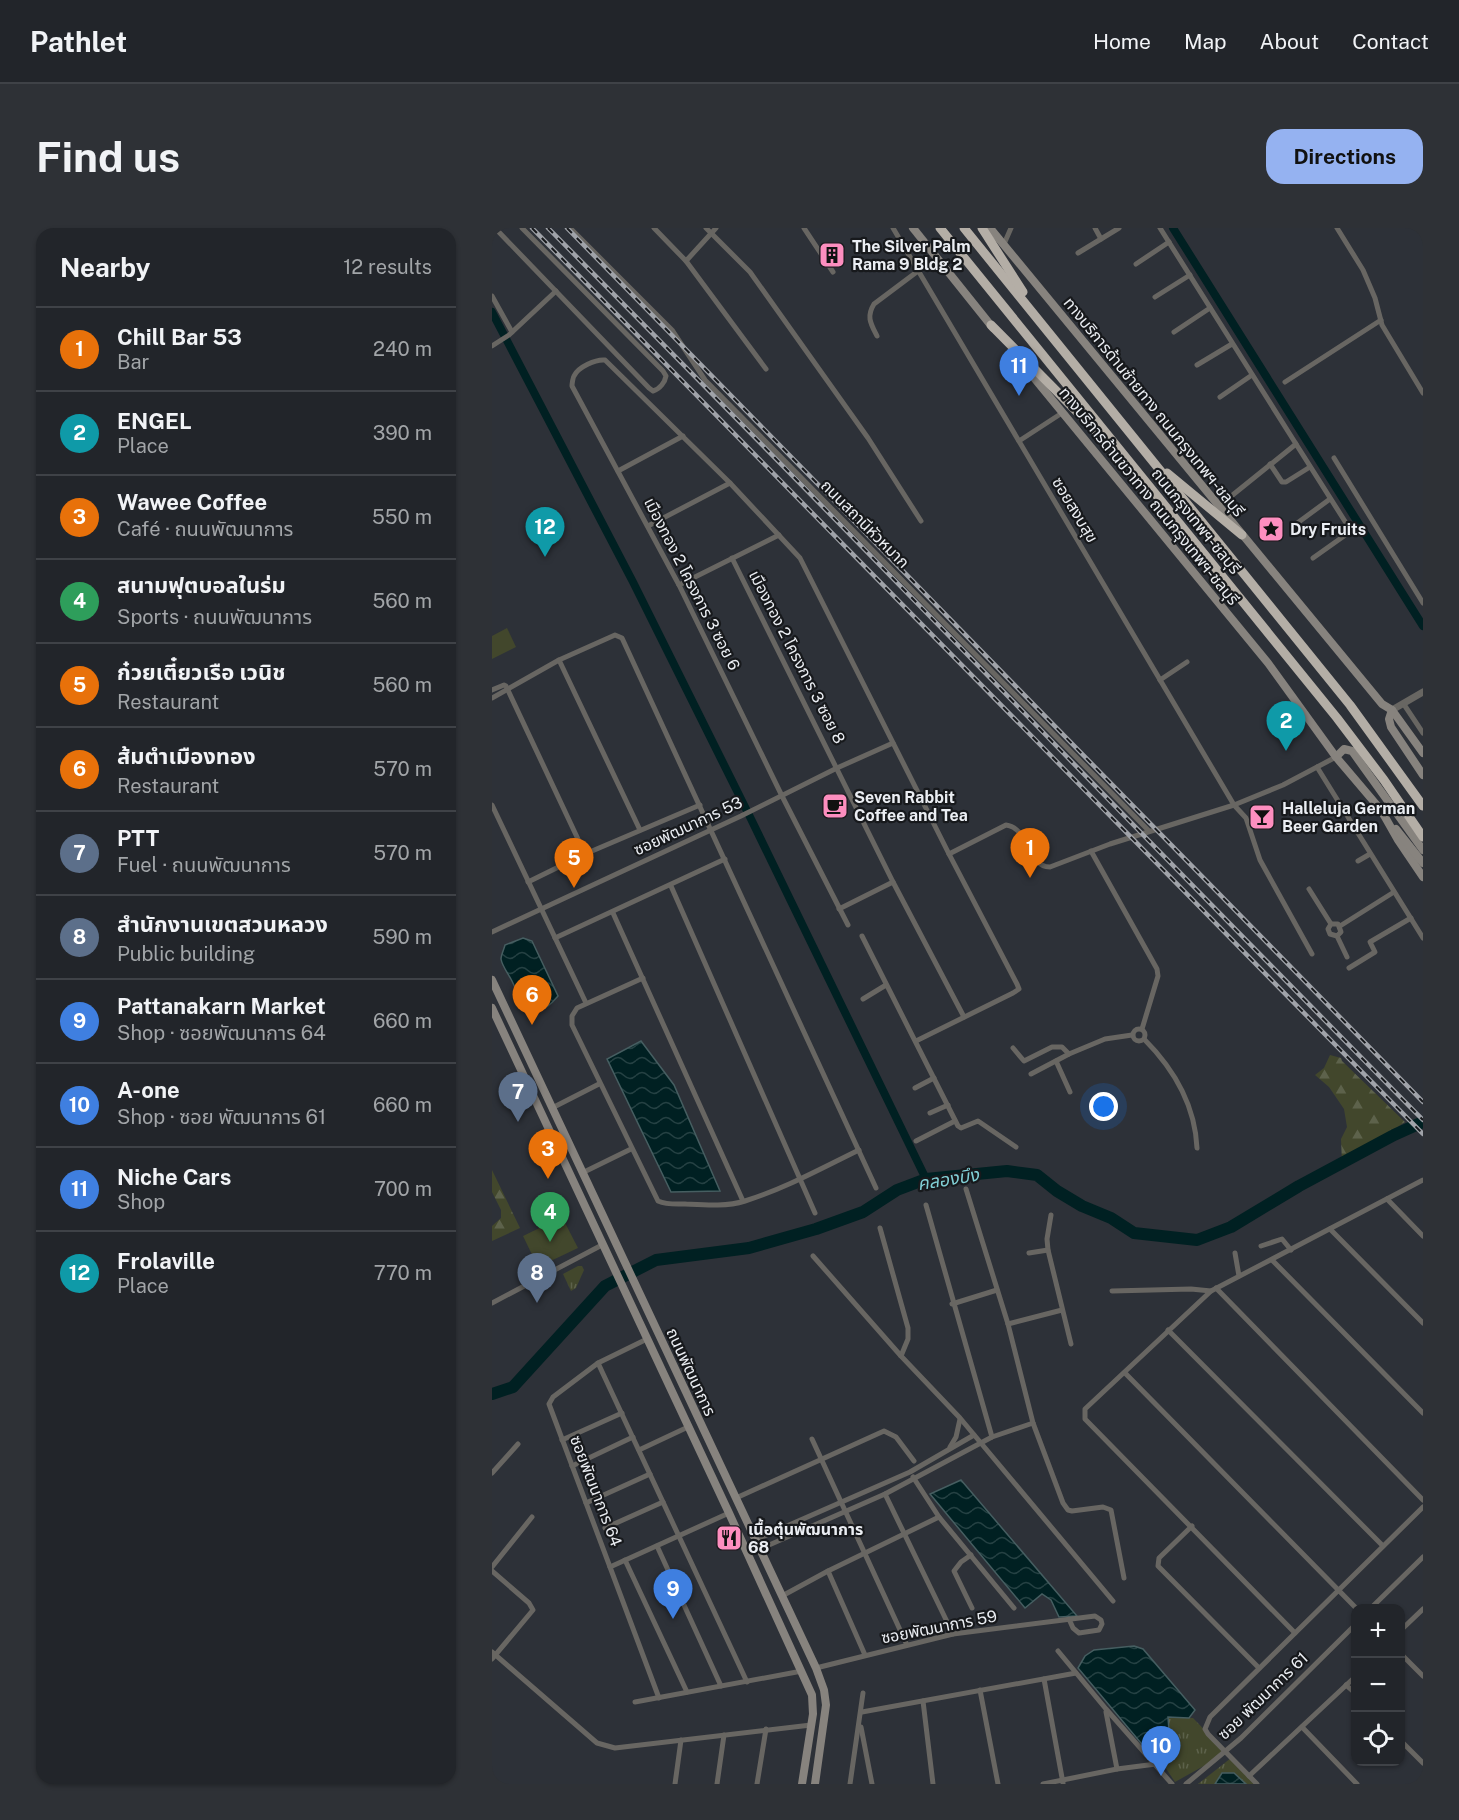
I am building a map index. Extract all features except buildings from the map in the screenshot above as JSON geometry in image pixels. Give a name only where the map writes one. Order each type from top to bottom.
[{"type":"highway","name":"ถนนกรุงเทพฯ-ชลบุรี","points":[[940,228],[1337,718],[1423,837]]},
{"type":"highway","name":"ถนนกรุงเทพฯ-ชลบุรี","points":[[964,228],[1350,705],[1423,806]]},
{"type":"highway","points":[[982,228],[1045,327]]},
{"type":"highway","points":[[991,326],[1137,472]]},
{"type":"highway","points":[[1151,460],[1242,535]]},
{"type":"main road","name":"ทางบริการด้านขวาทาง ถนนกรุงเทพฯ-ชลบุรี","points":[[914,228],[991,326],[1268,663],[1336,757],[1381,810],[1423,877]]},
{"type":"main road","name":"ทางบริการด้านซ้ายทาง ถนนกรุงเทพฯ-ชลบุรี","points":[[990,228],[1382,704],[1392,710],[1423,753]]},
{"type":"main road","points":[[1392,710],[1389,723],[1423,775]]},
{"type":"main road","points":[[1395,734],[1395,727],[1401,721]]},
{"type":"main road","points":[[1336,757],[1344,749],[1352,751],[1423,850]]},
{"type":"main road","points":[[1381,810],[1423,863]]},
{"type":"main road","name":"ถนนพัฒนาการ","points":[[492,980],[816,1668],[824,1690],[826,1705],[815,1784]]},
{"type":"main road","name":"ถนนพัฒนาการ","points":[[492,1008],[812,1695],[811,1725],[802,1784]]},
{"type":"main road","points":[[556,1146],[568,1141]]},
{"type":"main road","points":[[729,1513],[740,1508]]},
{"type":"street","points":[[495,228],[649,388],[653,391],[657,390],[665,381],[666,376],[663,371],[522,228]]},
{"type":"street","name":"ถนนสถานีหัวหมาก","points":[[570,228],[672,330],[705,380],[1149,831]]},
{"type":"street","points":[[654,228],[686,261],[766,369]]},
{"type":"street","points":[[706,228],[750,272],[868,438],[921,521]]},
{"type":"street","points":[[686,261],[716,228]]},
{"type":"street","points":[[804,228],[833,272]]},
{"type":"street","name":"ซอยสงบสุข","points":[[893,228],[1234,806],[1246,818],[1263,867],[1312,954]]},
{"type":"street","points":[[1004,244],[1011,228]]},
{"type":"street","points":[[1095,228],[1101,239]]},
{"type":"street","points":[[1078,253],[1119,228]]},
{"type":"street","points":[[1160,228],[1346,523],[1348,530],[1344,536],[1313,558]]},
{"type":"street","points":[[1336,228],[1363,270],[1375,298],[1381,320],[1423,393]]},
{"type":"street","points":[[1136,264],[1169,242]]},
{"type":"street","points":[[877,336],[868,318],[869,311],[874,304],[918,271]]},
{"type":"street","points":[[1155,297],[1190,275]]},
{"type":"street","points":[[492,346],[511,334],[556,291]]},
{"type":"street","points":[[492,296],[511,334]]},
{"type":"street","points":[[1174,332],[1210,308]]},
{"type":"street","points":[[1285,382],[1381,320]]},
{"type":"street","points":[[1197,366],[1232,344]]},
{"type":"street","name":"เมืองทอง 2 โครงการ 3 ซอย 6","points":[[683,436],[605,360],[599,359],[573,376],[572,386],[679,585],[848,925]]},
{"type":"street","points":[[1220,397],[1252,375]]},
{"type":"street","points":[[1019,441],[1062,413]]},
{"type":"street","points":[[618,471],[683,436],[800,558],[1019,989],[916,1041]]},
{"type":"street","points":[[1219,506],[1296,444]]},
{"type":"street","points":[[1334,458],[1423,603]]},
{"type":"street","points":[[1270,464],[1282,482],[1286,482],[1310,467]]},
{"type":"street","points":[[648,526],[730,483]]},
{"type":"street","points":[[1296,524],[1330,499]]},
{"type":"street","points":[[679,585],[779,535]]},
{"type":"street","name":"เมืองทอง 2 โครงการ 3 ซอย 8","points":[[732,558],[893,882],[964,1017]]},
{"type":"street","points":[[492,698],[559,660],[615,634],[622,638],[876,1188]]},
{"type":"street","points":[[559,660],[640,830]]},
{"type":"street","points":[[1160,680],[1187,662]]},
{"type":"street","points":[[492,690],[504,685],[507,689],[585,854]]},
{"type":"street","points":[[1392,710],[1423,692]]},
{"type":"street","points":[[1403,703],[1423,733]]},
{"type":"street","name":"ซอยพัฒนาการ 53","points":[[492,932],[893,743]]},
{"type":"street","points":[[949,854],[1006,825],[1014,826],[1021,833],[1038,864],[1050,867],[1149,831],[1234,806],[1283,785],[1336,757]]},
{"type":"street","points":[[1317,767],[1423,938]]},
{"type":"street","points":[[492,805],[586,1003]]},
{"type":"street","points":[[528,882],[585,854],[700,805]]},
{"type":"street","points":[[1091,851],[1157,969],[1158,976],[1142,1029]]},
{"type":"street","points":[[1358,861],[1370,854]]},
{"type":"street","points":[[555,938],[725,859]]},
{"type":"street","points":[[839,909],[893,882]]},
{"type":"street","points":[[670,886],[815,1213]]},
{"type":"street","points":[[1309,889],[1331,924]]},
{"type":"street","points":[[1340,926],[1394,892]]},
{"type":"street","points":[[613,913],[744,1201]]},
{"type":"street","points":[[1349,968],[1375,952],[1370,942],[1411,918]]},
{"type":"street","points":[[1331,924],[1340,926]]},
{"type":"street","points":[[1331,924],[1328,929],[1329,934],[1337,936]]},
{"type":"street","points":[[1337,936],[1341,932],[1340,926]]},
{"type":"street","points":[[862,936],[955,1121],[961,1128],[975,1121],[983,1123],[1016,1147]]},
{"type":"street","points":[[1337,936],[1347,957]]},
{"type":"street","points":[[643,978],[577,1008],[572,1016],[572,1025],[658,1201],[709,1205],[744,1201],[800,1178],[858,1150]]},
{"type":"street","points":[[863,999],[886,984]]},
{"type":"street","points":[[1031,1074],[1106,1039],[1132,1035],[1137,1029],[1142,1029]]},
{"type":"street","points":[[1142,1029],[1146,1034],[1144,1039]]},
{"type":"street","points":[[1132,1035],[1136,1041],[1144,1039]]},
{"type":"street","points":[[1144,1039],[1166,1062],[1190,1106],[1197,1148]]},
{"type":"street","points":[[1013,1048],[1024,1061],[1052,1047],[1062,1047],[1070,1054]]},
{"type":"street","points":[[1056,1061],[1070,1092]]},
{"type":"street","points":[[915,1088],[934,1078]]},
{"type":"street","points":[[552,1108],[599,1084]]},
{"type":"street","points":[[930,1113],[948,1105]]},
{"type":"street","points":[[916,1141],[955,1121]]},
{"type":"street","points":[[582,1173],[631,1149]]},
{"type":"street","points":[[1295,1633],[1084,1419],[1085,1409],[1213,1290],[1423,1180]]},
{"type":"street","points":[[966,1189],[1008,1324],[1033,1423],[1065,1507],[1072,1511],[1103,1507],[1111,1510],[1124,1578]]},
{"type":"street","points":[[1387,1199],[1423,1236]]},
{"type":"street","points":[[926,1205],[952,1304],[992,1437]]},
{"type":"street","points":[[1051,1215],[1047,1239],[1048,1250],[1071,1344]]},
{"type":"street","points":[[880,1228],[908,1328],[908,1339],[901,1356]]},
{"type":"street","points":[[1330,1229],[1423,1323]]},
{"type":"street","points":[[1261,1246],[1282,1239],[1291,1250]]},
{"type":"street","points":[[492,1303],[602,1245]]},
{"type":"street","points":[[1029,1253],[1048,1250]]},
{"type":"street","points":[[1235,1253],[1239,1276]]},
{"type":"street","points":[[813,1256],[981,1442],[1113,1601]]},
{"type":"street","points":[[1272,1260],[1423,1413]]},
{"type":"street","points":[[952,1304],[997,1290]]},
{"type":"street","points":[[1112,1291],[1213,1290],[1423,1500]]},
{"type":"street","points":[[1008,1324],[1062,1310]]},
{"type":"street","points":[[1168,1330],[1383,1546]]},
{"type":"street","name":"ซอยพัฒนาการ 64","points":[[647,1339],[598,1363],[550,1400],[550,1407],[659,1698]]},
{"type":"street","points":[[598,1363],[747,1682]]},
{"type":"street","points":[[1125,1373],[1352,1604]]},
{"type":"street","points":[[562,1440],[622,1413]]},
{"type":"street","points":[[949,1448],[956,1437],[960,1418]]},
{"type":"street","points":[[760,1549],[846,1513],[981,1442],[1033,1423]]},
{"type":"street","points":[[639,1450],[688,1427]]},
{"type":"street","points":[[736,1498],[884,1431],[896,1437],[914,1461]]},
{"type":"street","points":[[755,1540],[910,1472],[974,1435]]},
{"type":"street","points":[[572,1466],[633,1437]]},
{"type":"street","points":[[812,1439],[907,1645]]},
{"type":"street","points":[[492,1473],[518,1444]]},
{"type":"street","points":[[910,1472],[939,1517],[1014,1608]]},
{"type":"street","points":[[586,1503],[650,1474]]},
{"type":"street","points":[[885,1494],[953,1634]]},
{"type":"street","points":[[605,1528],[663,1503]]},
{"type":"street","points":[[1257,1784],[1208,1734],[1205,1729],[1206,1723],[1423,1507]]},
{"type":"street","points":[[610,1567],[729,1513]]},
{"type":"street","points":[[532,1517],[492,1569],[529,1603],[533,1610],[493,1655],[597,1743],[615,1748],[811,1725]]},
{"type":"street","points":[[782,1596],[939,1517]]},
{"type":"street","points":[[1192,1526],[1159,1558],[1158,1566],[1259,1668]]},
{"type":"street","points":[[657,1545],[721,1686]]},
{"type":"street","points":[[970,1555],[954,1571],[972,1608]]},
{"type":"street","points":[[1375,1604],[1423,1557]]},
{"type":"street","points":[[625,1560],[687,1692]]},
{"type":"street","points":[[828,1571],[865,1655]]},
{"type":"street","points":[[1405,1627],[1423,1609]]},
{"type":"street","name":"ซอยพัฒนาการ 59","points":[[816,1668],[953,1634],[1069,1619],[1095,1616],[1101,1620],[1102,1624],[1099,1630],[1079,1633],[1073,1628],[1069,1619]]},
{"type":"street","name":"ซอย พัฒนาการ 61","points":[[1186,1784],[1226,1752],[1351,1629]]},
{"type":"street","points":[[1059,1651],[1106,1709],[1173,1784]]},
{"type":"street","points":[[1405,1657],[1423,1676]]},
{"type":"street","points":[[635,1702],[802,1671]]},
{"type":"street","points":[[862,1712],[1076,1672]]},
{"type":"street","points":[[1044,1679],[1063,1783]]},
{"type":"street","points":[[1249,1776],[1351,1680]]},
{"type":"street","points":[[1346,1685],[1351,1690]]},
{"type":"street","points":[[980,1690],[998,1784]]},
{"type":"street","points":[[850,1784],[861,1722],[863,1693]]},
{"type":"street","points":[[923,1701],[933,1784]]},
{"type":"street","points":[[1106,1709],[1118,1769]]},
{"type":"street","points":[[861,1722],[872,1784]]},
{"type":"street","points":[[1302,1727],[1357,1784]]},
{"type":"street","points":[[757,1784],[766,1729]]},
{"type":"street","points":[[717,1784],[724,1734]]},
{"type":"street","points":[[675,1784],[681,1740]]},
{"type":"street","points":[[1405,1744],[1423,1763]]},
{"type":"street","points":[[1043,1784],[1063,1783],[1118,1769],[1156,1764]]},
{"type":"street","points":[[492,1783],[497,1784]]},
{"type":"green space","points":[[507,628],[516,647],[492,659],[492,636]]},
{"type":"green space","points":[[1330,1055],[1341,1058],[1405,1122],[1342,1163],[1341,1139],[1347,1127],[1344,1109],[1329,1087],[1315,1075],[1324,1068]]},
{"type":"green space","points":[[492,1170],[520,1228],[492,1241],[492,1226],[501,1218],[501,1210],[492,1192]]},
{"type":"green space","points":[[562,1217],[578,1248],[538,1267],[523,1236]]},
{"type":"green space","points":[[582,1266],[584,1270],[576,1288],[571,1291],[563,1274]]},
{"type":"green space","points":[[1168,1717],[1193,1718],[1227,1753],[1175,1782],[1163,1764],[1177,1752],[1169,1731]]},
{"type":"green space","points":[[1231,1758],[1256,1784],[1198,1784]]},
{"type":"water","points":[[523,938],[532,941],[558,996],[543,1009],[536,1010],[525,1004],[502,962],[501,957],[505,945]]},
{"type":"water","points":[[641,1041],[674,1085],[720,1191],[671,1192],[607,1059]]},
{"type":"water","points":[[961,1480],[1077,1616],[1059,1617],[1051,1600],[1042,1594],[1025,1608],[930,1494]]},
{"type":"water","points":[[1134,1646],[1143,1649],[1195,1710],[1189,1718],[1168,1717],[1169,1731],[1177,1752],[1161,1767],[1078,1668],[1085,1656],[1094,1650]]},
{"type":"water","points":[[1222,1773],[1234,1773],[1246,1784],[1215,1784]]},
{"type":"waterway","points":[[1173,228],[1423,626]]},
{"type":"waterway","points":[[492,312],[633,582],[926,1179]]},
{"type":"waterway","name":"คลองบึง","points":[[492,1394],[513,1387],[605,1286],[656,1260],[749,1248],[816,1229],[863,1212],[897,1190],[926,1179],[1007,1171],[1037,1175],[1057,1191],[1082,1206],[1111,1218],[1134,1233],[1197,1240],[1231,1227],[1299,1186],[1423,1122]]},
{"type":"railway","points":[[532,228],[1423,1134]]},
{"type":"railway","points":[[548,228],[1423,1120]]},
{"type":"railway","points":[[567,228],[1423,1102]]},
{"type":"place","name":"The Silver Palm Rama 9 Bldg 2","points":[[832,255]]},
{"type":"place","name":"Niche Cars","points":[[1019,396]]},
{"type":"place","name":"Dry Fruits","points":[[1271,529]]},
{"type":"place","name":"Frolaville","points":[[545,557]]},
{"type":"place","name":"ENGEL","points":[[1286,751]]},
{"type":"place","name":"Seven Rabbit Coffee and Tea","points":[[835,806]]},
{"type":"place","name":"Halleluja German Beer Garden","points":[[1262,817]]},
{"type":"place","name":"Chill Bar 53","points":[[1030,878]]},
{"type":"place","name":"ก๋วยเตี๋ยวเรือ เวนิช","points":[[574,888]]},
{"type":"place","name":"ส้มตำเมืองทอง","points":[[532,1025]]},
{"type":"place","name":"PTT","points":[[518,1122]]},
{"type":"place","name":"Wawee Coffee","points":[[548,1179]]},
{"type":"place","name":"สนามฟุตบอลในร่ม","points":[[550,1242]]},
{"type":"place","name":"สำนักงานเขตสวนหลวง","points":[[537,1303]]},
{"type":"place","name":"เนื้อตุ๋นพัฒนาการ 68","points":[[729,1538]]},
{"type":"place","name":"Pattanakarn Market","points":[[673,1619]]},
{"type":"place","name":"A-one","points":[[1161,1776]]}]
